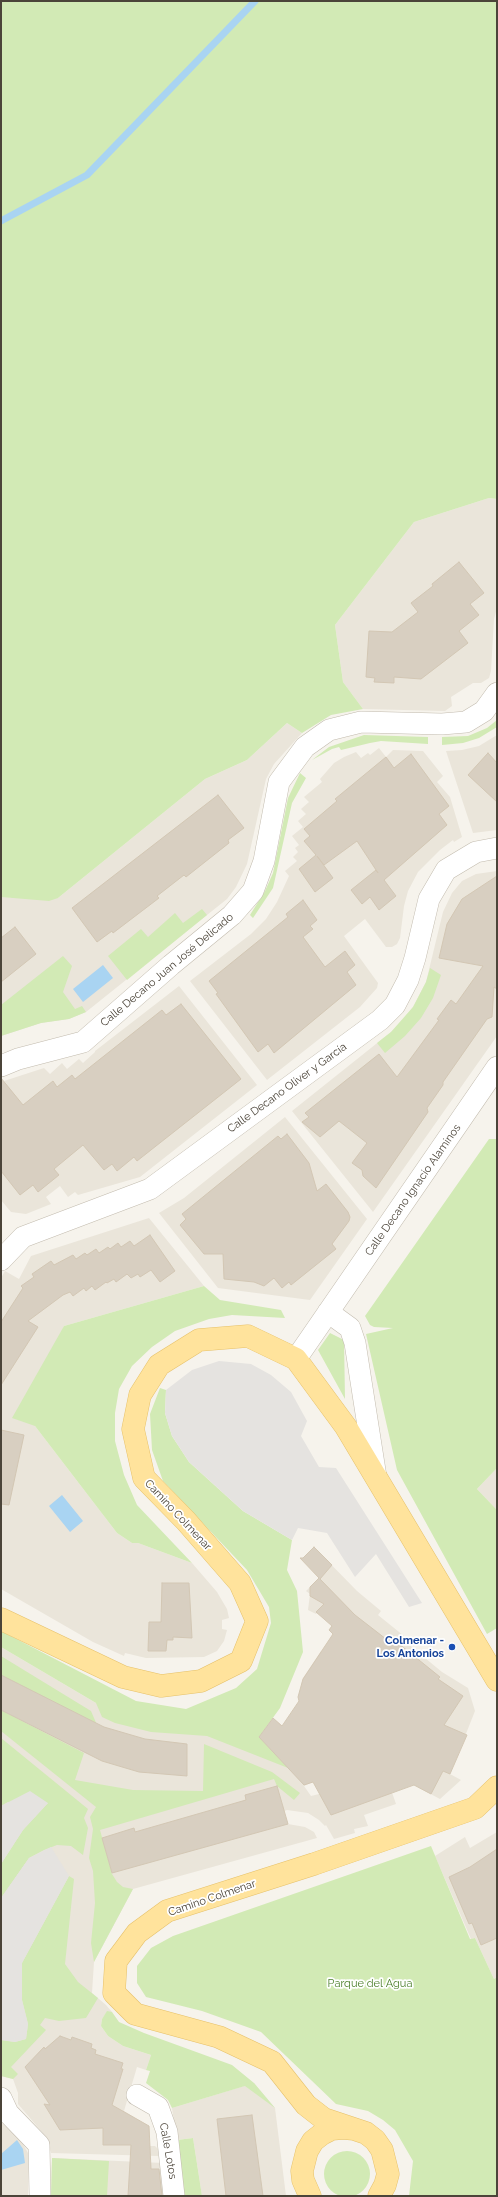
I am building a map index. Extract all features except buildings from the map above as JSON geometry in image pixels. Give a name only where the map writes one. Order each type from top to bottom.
[{"type":"main road","name":"Camino Colmenar","points":[[1,1619],[123,1677],[161,1686],[201,1681],[241,1661],[256,1621],[240,1583],[186,1521],[144,1478],[133,1429],[140,1395],[159,1365],[199,1340],[248,1336],[296,1360],[346,1427],[497,1680]]},
{"type":"main road","name":"Camino Colmenar","points":[[383,2192],[388,2174],[382,2150],[375,2140],[366,2133],[324,2119],[306,2105],[272,2062],[219,2037],[135,2014],[114,1993],[116,1961],[137,1933],[167,1911],[314,1864],[475,1808],[497,1787]]},
{"type":"main road","name":"Camino Colmenar","points":[[303,2161],[309,2139],[309,2122],[306,2105]]},
{"type":"main road","points":[[310,2196],[303,2180],[303,2161],[313,2142],[322,2134],[332,2130],[354,2129]]},
{"type":"street","name":"Calle Decano Juan José Delicado","points":[[1,1066],[18,1059],[83,1042],[171,965],[232,915],[253,891],[264,861],[279,782],[305,747],[329,730],[361,722],[442,724],[466,722],[484,711],[497,693]]},
{"type":"street","name":"Calle Decano Oliver y García","points":[[1,1260],[23,1237],[150,1189],[380,1020],[395,1005],[408,980],[415,958],[429,899],[446,870],[476,852],[497,848]]},
{"type":"street","name":"Calle Decano Ignacio Alaminos","points":[[296,1360],[328,1312],[495,1076]]},
{"type":"street","points":[[328,1312],[350,1328],[355,1343],[376,1477]]},
{"type":"street","name":"Calle Lotos","points":[[137,2095],[158,2107],[167,2132],[174,2196]]},
{"type":"street","points":[[1,2098],[8,2113],[39,2145],[40,2196]]},
{"type":"shaded area","points":[[489,498],[497,499],[497,608],[494,619],[491,671],[489,678],[481,683],[473,683],[451,697],[452,706],[445,711],[363,709],[343,682],[335,625],[414,522]]},
{"type":"shaded area","points":[[287,723],[302,733],[274,764],[266,779],[247,864],[236,887],[227,899],[86,1012],[69,1019],[41,1023],[1,1036],[1,897],[58,898],[205,779],[247,760]]},
{"type":"shaded area","points":[[497,735],[497,830],[473,833],[446,751],[462,750],[479,746]]},
{"type":"shaded area","points":[[379,748],[386,757],[393,750],[423,751],[443,776],[437,782],[450,797],[462,837],[454,842],[453,840],[440,850],[418,872],[408,891],[404,906],[400,938],[397,944],[392,947],[386,947],[365,919],[344,936],[378,983],[377,988],[360,1007],[267,1080],[190,981],[251,934],[266,919],[277,902],[289,876],[285,871],[297,861],[293,857],[298,852],[295,848],[299,845],[292,836],[303,827],[298,821],[306,814],[301,809],[309,802],[304,797],[322,782],[320,779],[334,763],[356,752],[361,758],[368,753],[370,755]]},
{"type":"shaded area","points":[[497,871],[497,1036],[373,1212],[292,1111],[391,1032],[402,1021],[413,1007],[426,982],[443,912],[452,893],[462,881],[476,874]]},
{"type":"shaded area","points":[[179,986],[257,1085],[140,1177],[78,1195],[75,1192],[68,1197],[60,1186],[46,1197],[51,1204],[26,1214],[11,1212],[1,1200],[1,1086],[5,1083],[4,1081],[44,1068],[50,1074],[62,1063],[67,1069],[79,1059],[83,1063],[95,1051]]},
{"type":"shaded area","points":[[285,1117],[367,1219],[310,1300],[218,1288],[159,1213],[184,1198]]},
{"type":"shaded area","points":[[149,1218],[204,1286],[64,1326],[35,1426],[117,1533],[132,1543],[138,1543],[192,1563],[217,1592],[227,1609],[229,1618],[222,1620],[222,1629],[227,1630],[224,1641],[217,1651],[204,1657],[146,1658],[125,1653],[124,1656],[93,1642],[1,1589],[1,1278],[5,1271],[19,1279],[31,1256]]},
{"type":"shaded area","points":[[219,1361],[251,1364],[271,1375],[291,1392],[307,1421],[301,1436],[319,1467],[336,1468],[422,1603],[409,1607],[376,1554],[355,1577],[327,1533],[298,1528],[292,1540],[243,1511],[189,1462],[172,1436],[165,1413],[166,1390],[192,1370]]},
{"type":"shaded area","points":[[497,1468],[497,1510],[477,1489]]},
{"type":"shaded area","points":[[314,1547],[357,1591],[381,1611],[378,1615],[404,1636],[402,1639],[442,1672],[468,1688],[475,1711],[450,1774],[461,1780],[440,1799],[391,1773],[386,1775],[396,1804],[364,1815],[368,1826],[354,1829],[355,1833],[334,1839],[326,1825],[325,1826],[308,1813],[287,1810],[284,1811],[288,1824],[305,1827],[314,1832],[317,1838],[133,1889],[94,1962],[92,1993],[112,2012],[107,2012],[102,2019],[101,2026],[108,2036],[123,2046],[151,2055],[146,2070],[137,2067],[124,2111],[149,2126],[150,2146],[155,2146],[159,2150],[158,2156],[51,2153],[47,2138],[18,2104],[18,2093],[13,2079],[1,2076],[1,1647],[96,1703],[259,1737],[273,1718],[285,1728],[299,1701],[298,1697],[303,1678],[321,1651],[341,1666],[340,1640],[329,1630],[332,1625],[317,1613],[316,1614],[308,1610],[310,1594],[306,1591],[319,1578],[302,1559]],"holes":[[[334,1773],[338,1785],[311,1796],[304,1786]]]},
{"type":"shaded area","points":[[30,1791],[48,1803],[23,1830],[1,1864],[1,1806]]},
{"type":"shaded area","points":[[497,1832],[497,1977],[494,1979],[475,1938],[471,1939],[435,1856],[465,1837],[470,1848]]},
{"type":"shaded area","points":[[51,1847],[69,1876],[22,1963],[22,2000],[28,2024],[26,2039],[15,2042],[1,2040],[1,1898],[29,1858]]},
{"type":"shaded area","points":[[254,2083],[275,2108],[286,2196],[202,2196],[193,2138],[177,2140],[172,2108]]},
{"type":"shaded area","points":[[1,2123],[19,2137],[28,2153],[28,2196],[1,2196]]},
{"type":"shaded area","points":[[52,2158],[163,2163],[162,2188],[168,2188],[168,2196],[51,2196]]},
{"type":"green space","points":[[1,1],[497,1],[497,499],[489,498],[414,522],[335,625],[343,682],[363,709],[331,715],[302,733],[287,723],[247,760],[205,779],[58,898],[49,901],[1,897]]},
{"type":"green space","points":[[497,720],[497,727],[479,738],[463,743],[442,745],[442,737],[468,736],[487,728]]},
{"type":"green space","points":[[364,735],[428,737],[428,744],[381,741],[341,750],[339,747],[332,749],[312,760],[329,747]]},
{"type":"green space","points":[[300,773],[306,778],[292,803],[273,888],[253,918],[250,915],[265,891],[273,873],[288,798]]},
{"type":"green space","points":[[202,909],[207,915],[127,980],[108,956],[141,929],[148,937],[175,913],[183,923]]},
{"type":"green space","points":[[63,956],[72,966],[63,992],[75,1009],[82,1006],[86,1012],[69,1019],[41,1023],[1,1036],[1,1005]]},
{"type":"green space","points":[[430,968],[441,975],[433,998],[421,1018],[405,1036],[385,1053],[377,1043],[391,1032],[413,1007],[426,982]]},
{"type":"green space","points":[[489,1139],[497,1139],[497,1468],[477,1489],[497,1510],[497,1628],[487,1634],[397,1470],[366,1334],[393,1328],[374,1327],[370,1325],[365,1316]]},
{"type":"green space","points":[[204,1286],[220,1300],[281,1310],[285,1318],[232,1315],[209,1319],[175,1331],[152,1347],[132,1366],[119,1389],[115,1413],[115,1441],[124,1475],[137,1505],[192,1563],[138,1543],[132,1543],[117,1533],[35,1426],[12,1418],[64,1326]]},
{"type":"green space","points":[[330,1333],[344,1340],[345,1399],[318,1350]]},
{"type":"green space","points":[[160,1388],[166,1390],[165,1413],[172,1436],[189,1462],[243,1511],[292,1540],[287,1570],[297,1591],[303,1652],[280,1708],[259,1737],[288,1768],[207,1736],[151,1732],[115,1723],[102,1717],[96,1703],[1,1647],[1,1631],[136,1701],[186,1709],[236,1688],[257,1669],[271,1623],[269,1607],[247,1570],[163,1481],[152,1450],[150,1414]]},
{"type":"green space","points":[[1,1656],[91,1711],[97,1725],[1,1675]]},
{"type":"green space","points":[[1,1710],[84,1753],[75,1780],[133,1790],[203,1791],[204,1744],[272,1772],[300,1793],[294,1800],[277,1786],[274,1779],[100,1830],[112,1874],[117,1882],[123,1887],[133,1889],[94,1962],[91,1943],[95,1903],[93,1871],[89,1858],[93,1829],[90,1817],[96,1807],[1,1731]]},
{"type":"green space","points":[[1,1738],[88,1809],[84,1818],[88,1828],[83,1855],[71,1846],[57,1845],[44,1850],[29,1858],[1,1898],[1,1864],[23,1830],[48,1803],[8,1802],[1,1806]]},
{"type":"green space","name":"Parque del Agua","points":[[431,1846],[470,1939],[475,1938],[494,1979],[497,1977],[497,2196],[409,2196],[413,2161],[395,2130],[383,2120],[368,2111],[336,2104],[261,2032],[202,2011],[146,1997],[137,1983],[137,1966],[151,1948],[173,1936]]},
{"type":"green space","points":[[69,1876],[74,1879],[65,1964],[78,1982],[98,1998],[86,2018],[59,2021],[45,2018],[40,2025],[46,2030],[11,2067],[18,2074],[13,2079],[1,2076],[1,2040],[15,2042],[26,2039],[28,2024],[22,2000],[22,1963]]},
{"type":"green space","points":[[107,2011],[112,2012],[119,2022],[144,2033],[232,2065],[254,2083],[275,2108],[245,2086],[172,2108],[168,2100],[146,2083],[150,2071],[146,2070],[151,2055],[123,2046],[108,2036],[101,2026],[102,2019]]},
{"type":"green space","points":[[193,2138],[202,2196],[180,2196],[177,2140]]},
{"type":"green space","points":[[347,2151],[360,2155],[366,2161],[370,2174],[366,2187],[360,2193],[347,2197],[334,2193],[328,2187],[324,2174],[328,2161],[334,2155]]},
{"type":"green space","points":[[52,2158],[109,2161],[107,2196],[51,2196]]},
{"type":"water","points":[[103,965],[113,978],[83,1002],[73,989]]},
{"type":"water","points":[[62,1495],[83,1521],[70,1532],[49,1506]]},
{"type":"water","points":[[17,2140],[23,2149],[25,2163],[1,2170],[1,2154]]},
{"type":"waterway","points":[[1,221],[87,175],[255,1]]},
{"type":"place","name":"Colmenar - Los Antonios","points":[[452,1647]]}]
